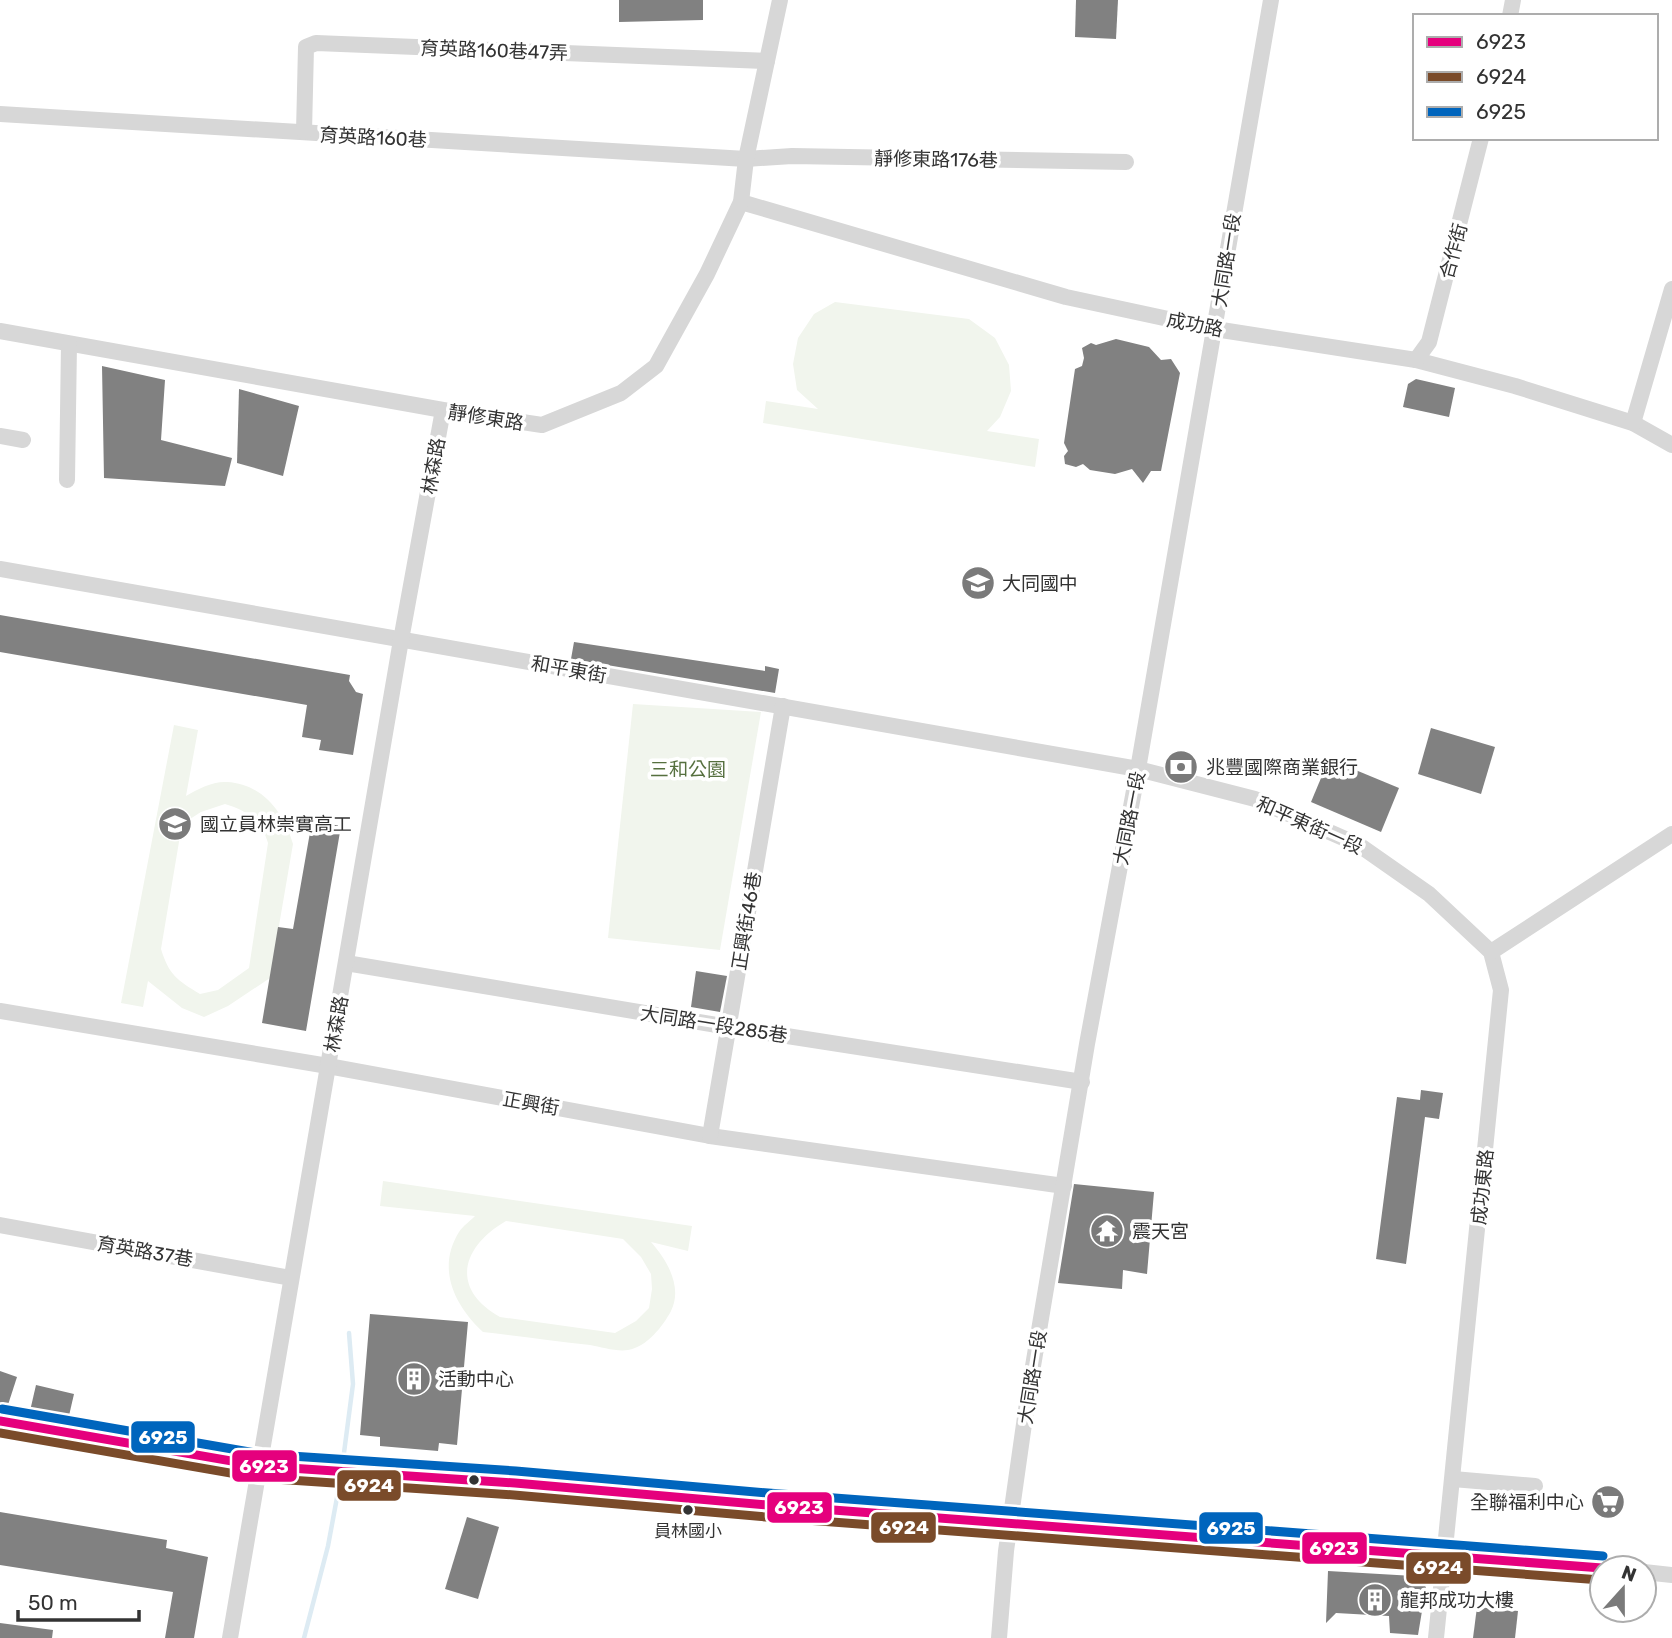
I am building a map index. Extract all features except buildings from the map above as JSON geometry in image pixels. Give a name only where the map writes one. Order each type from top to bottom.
[{"type":"street","name":"靜修東路","points":[[0,331],[443,411],[542,425],[621,393],[656,366],[707,274],[740,202],[746,159],[780,0]]},
{"type":"street","name":"大同路一段","points":[[999,1638],[1006,1551],[1028,1396],[1087,1044],[1138,769],[1271,0]]},
{"type":"street","name":"育英路160巷47弄","points":[[304,132],[306,47],[316,43],[767,61]]},
{"type":"street","name":"育英路160巷","points":[[0,114],[746,159]]},
{"type":"street","name":"合作街","points":[[1416,360],[1429,342],[1480,140]]},
{"type":"street","name":"靜修東路176巷","points":[[746,159],[792,156],[1126,162]]},
{"type":"street","name":"成功路","points":[[740,202],[1066,297],[1215,329],[1416,360],[1515,386],[1633,423],[1672,445]]},
{"type":"street","points":[[1633,423],[1672,289]]},
{"type":"street","points":[[67,480],[69,344]]},
{"type":"street","name":"林森路","points":[[230,1638],[401,640],[443,411]]},
{"type":"street","points":[[0,436],[23,440]]},
{"type":"street","name":"和平東街","points":[[0,569],[1138,769]]},
{"type":"street","name":"正興街46巷","points":[[710,1136],[783,706]]},
{"type":"street","name":"和平東街一段","points":[[1138,769],[1255,799],[1359,845],[1429,894],[1491,952]]},
{"type":"street","points":[[1491,952],[1672,834]]},
{"type":"street","name":"成功東路","points":[[1436,1638],[1499,1033],[1501,990],[1491,952]]},
{"type":"street","name":"大同路一段285巷","points":[[346,963],[1082,1082]]},
{"type":"street","name":"正興街","points":[[0,1011],[328,1066],[710,1136],[1065,1186]]},
{"type":"street","name":"育英路37巷","points":[[0,1224],[291,1278]]},
{"type":"street","points":[[0,1421],[260,1466],[515,1483],[1588,1567]]},
{"type":"street","points":[[1453,1479],[1535,1486]]},
{"type":"green space","points":[[835,302],[969,319],[995,338],[1009,365],[1011,391],[1000,417],[987,431],[1039,439],[1035,467],[763,423],[766,401],[818,409],[797,390],[793,364],[798,338],[814,314]]},
{"type":"green space","name":"三和公園","points":[[633,704],[761,712],[720,950],[608,938]]},
{"type":"green space","points":[[174,725],[198,730],[186,796],[222,782],[251,788],[278,811],[293,844],[270,978],[228,1006],[204,1017],[182,1008],[148,981],[143,1007],[121,1003]],"holes":[[[225,804],[246,813],[262,828],[268,843],[249,968],[218,990],[200,994],[175,976],[161,949],[182,824],[201,812]]]},
{"type":"green space","points":[[383,1181],[692,1226],[688,1251],[651,1242],[672,1274],[674,1302],[664,1323],[654,1335],[635,1348],[619,1350],[483,1332],[457,1299],[449,1273],[452,1246],[461,1230],[475,1216],[380,1206]],"holes":[[[506,1221],[623,1239],[641,1257],[651,1274],[652,1289],[649,1308],[636,1321],[615,1333],[500,1317],[484,1306],[468,1281],[467,1268],[471,1255],[491,1231]]]},
{"type":"waterway","points":[[342,1468],[353,1384],[349,1333]]},
{"type":"waterway","points":[[304,1638],[328,1546],[341,1476]]},
{"type":"transit line","name":"6925","points":[[2,1409],[261,1454],[516,1471],[768,1493],[1588,1555]]},
{"type":"transit line","name":"6923","points":[[0,1421],[260,1466],[515,1483],[767,1505],[1588,1567]]},
{"type":"transit line","name":"6924","points":[[0,1433],[259,1478],[514,1495],[766,1517],[1588,1579]]},
{"type":"place","name":"大同國中","points":[[978,583]]},
{"type":"place","name":"兆豐國際商業銀行","points":[[1181,767]]},
{"type":"place","name":"國立員林崇實高工","points":[[175,824]]},
{"type":"place","name":"震天宮","points":[[1107,1231]]},
{"type":"place","name":"活動中心","points":[[414,1379]]},
{"type":"place","name":"全聯福利中心","points":[[1608,1502]]},
{"type":"place","name":"員林國小","points":[[688,1510]]},
{"type":"place","name":"龍邦成功大樓","points":[[1375,1600]]}]
